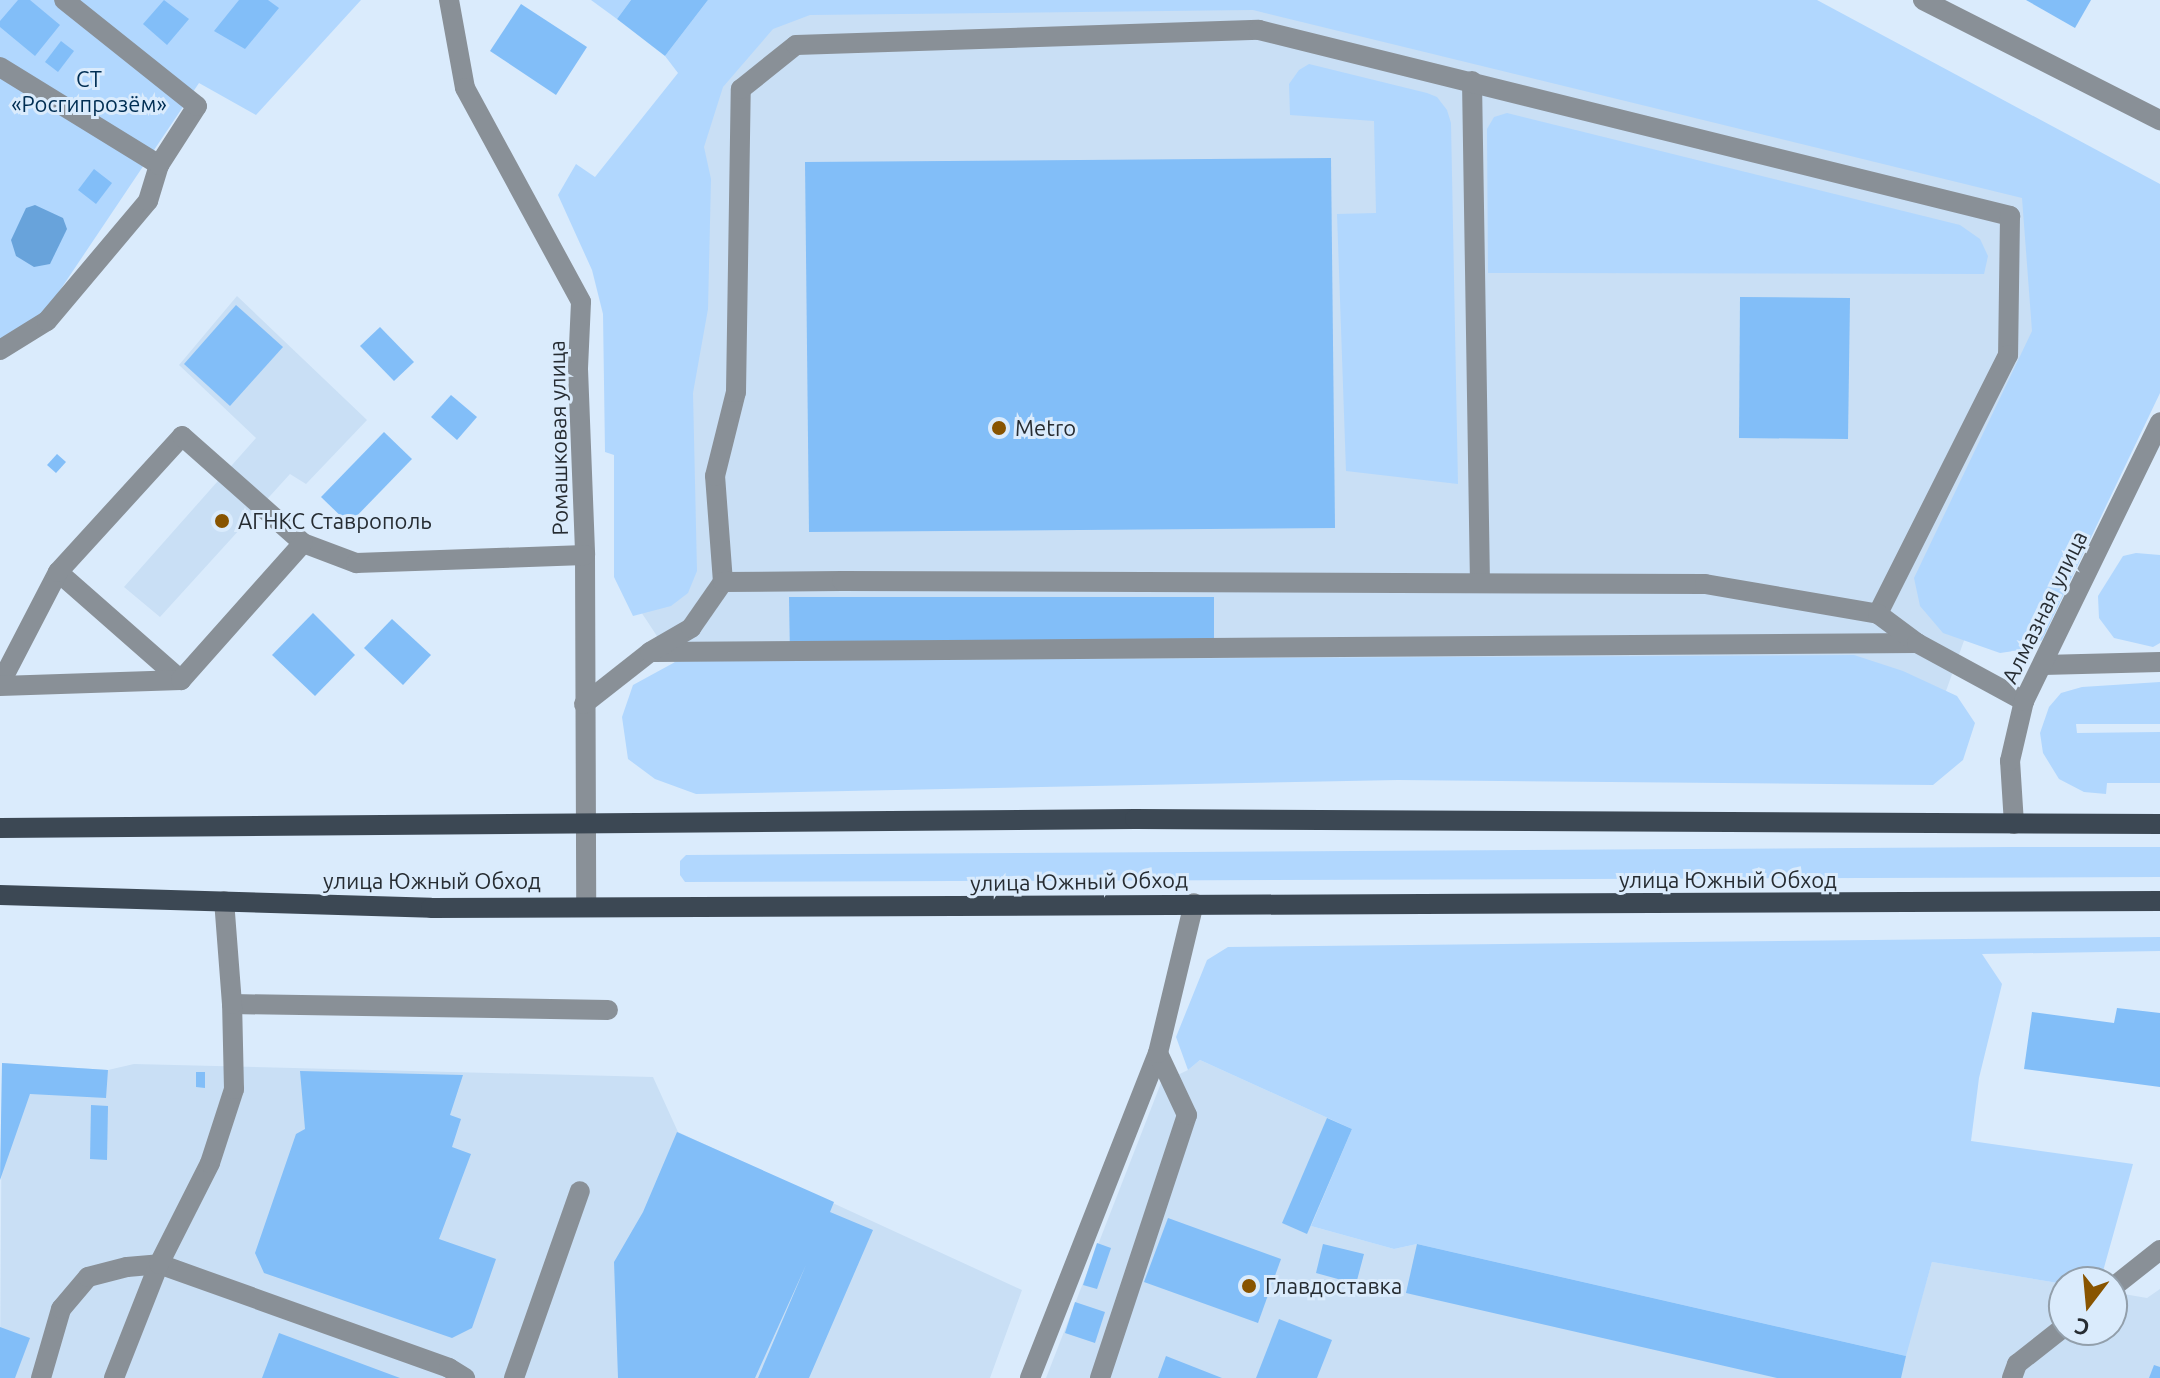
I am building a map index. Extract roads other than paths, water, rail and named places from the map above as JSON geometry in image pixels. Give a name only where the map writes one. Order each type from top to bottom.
[{"type":"main road","points":[[0,828],[1135,819],[2160,824]]},
{"type":"main road","name":"улица Южный Обход","points":[[0,895],[431,908],[2160,901]]},
{"type":"street","points":[[0,350],[47,321],[148,201],[159,165],[197,106],[64,0]]},
{"type":"street","name":"Ромашковая улица","points":[[449,0],[465,88],[581,302],[578,369],[585,555],[586,905]]},
{"type":"street","points":[[1923,0],[2160,120]]},
{"type":"street","points":[[584,704],[650,652],[691,628],[723,582],[715,476],[736,392],[741,89],[796,45],[1259,30],[2010,216],[2008,355],[1878,614]]},
{"type":"street","points":[[0,67],[159,165]]},
{"type":"street","points":[[1472,81],[1480,582]]},
{"type":"street","name":"Алмазная улица","points":[[2014,824],[2010,761],[2024,701],[2160,422]]},
{"type":"street","points":[[303,543],[181,680],[0,685],[58,572],[182,436],[303,543],[356,563],[585,555]]},
{"type":"street","points":[[58,572],[181,680]]},
{"type":"street","points":[[723,582],[1705,584],[1878,614],[1917,643],[2024,701]]},
{"type":"street","points":[[650,652],[1917,643]]},
{"type":"street","points":[[2043,665],[2160,662]]},
{"type":"street","points":[[114,1378],[159,1264],[210,1163],[234,1089],[232,1004],[224,901]]},
{"type":"street","points":[[1030,1378],[1158,1053],[1194,903]]},
{"type":"street","points":[[232,1004],[608,1010]]},
{"type":"street","points":[[1100,1378],[1187,1115],[1158,1053]]},
{"type":"street","points":[[514,1378],[580,1191]]},
{"type":"street","points":[[2128,1275],[2160,1250]]},
{"type":"street","points":[[41,1378],[61,1309],[88,1277],[127,1267],[159,1264],[449,1368],[465,1378]]},
{"type":"street","points":[[2012,1378],[2017,1364],[2048,1340]]},
{"type":"place","name":"Metro","points":[[999,428]]},
{"type":"place","name":"АГНКС Ставрополь","points":[[222,521]]},
{"type":"place","name":"Главдоставка","points":[[1249,1286]]},
{"type":"park label","name":"СТ «Росгипрозём»","points":[[89,90]]}]
